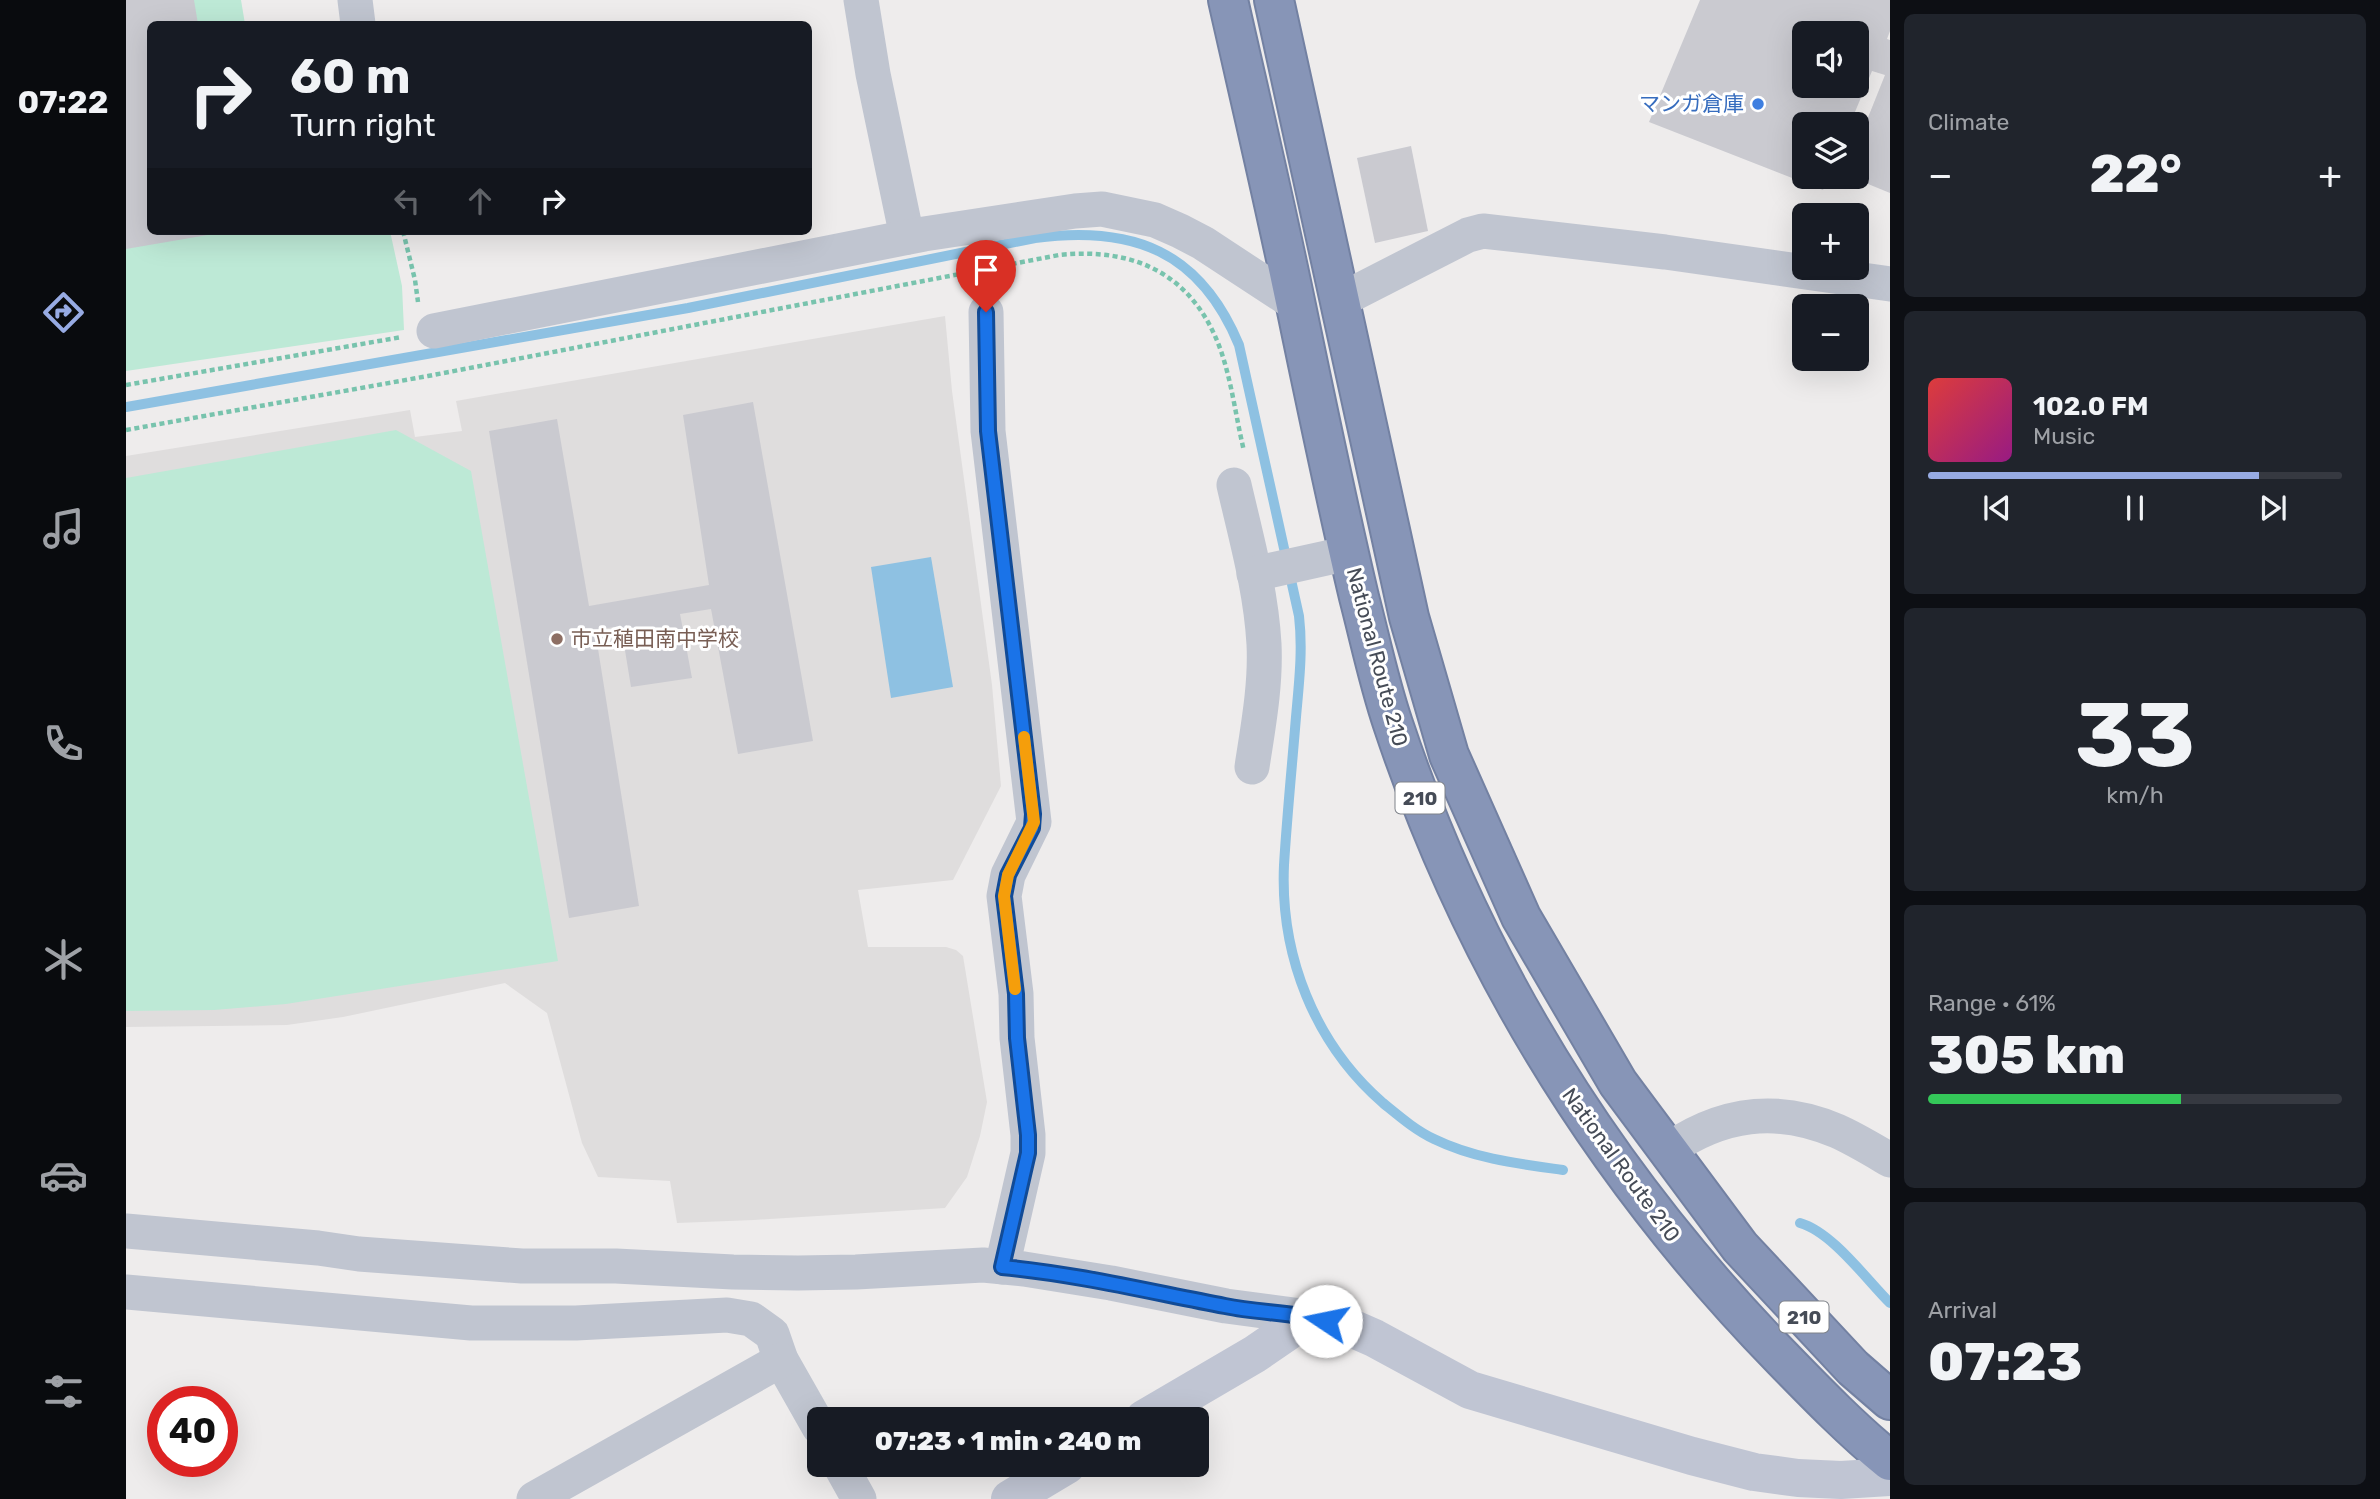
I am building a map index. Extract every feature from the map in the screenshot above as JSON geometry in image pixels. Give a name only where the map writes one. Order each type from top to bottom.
[{"type":"highway","name":"National Route 210","points":[[1228,0],[1296,304],[1318,420],[1392,723],[1422,805],[1495,968],[1545,1055],[1631,1185],[1717,1290],[1813,1390],[1890,1461]]},
{"type":"highway","name":"National Route 210","points":[[1274,0],[1409,617],[1449,755],[1521,916],[1618,1083],[1740,1247],[1853,1368],[1890,1400]]},
{"type":"street","points":[[355,0],[358,21]]},
{"type":"street","points":[[861,0],[873,74],[907,237]]},
{"type":"street","points":[[420,324],[907,237],[1102,209],[1155,220],[1203,243],[1296,304]]},
{"type":"street","points":[[1341,300],[1468,235],[1483,231],[1665,252],[1890,284]]},
{"type":"street","points":[[986,312],[988,431],[1034,822],[1004,887],[1016,994],[1028,1153],[1002,1267]]},
{"type":"street","points":[[1240,473],[1265,571],[1261,612],[1263,682],[1252,768]]},
{"type":"street","points":[[1265,571],[1349,553]]},
{"type":"street","points":[[1668,1150],[1697,1131],[1720,1122],[1764,1115],[1812,1122],[1839,1132],[1890,1160]]},
{"type":"street","points":[[126,1231],[359,1254],[523,1266],[615,1266],[785,1273],[983,1265],[1002,1267],[1152,1290],[1226,1306],[1342,1324],[1374,1338],[1469,1390],[1692,1457],[1754,1472],[1840,1480],[1890,1477]]},
{"type":"street","points":[[126,1292],[471,1323],[576,1323],[727,1315],[751,1319],[772,1334],[781,1360],[808,1407]]},
{"type":"street","points":[[1164,1407],[1255,1354],[1309,1317]]},
{"type":"street","points":[[534,1499],[781,1360]]},
{"type":"street","points":[[847,1477],[859,1499]]},
{"type":"street","points":[[1010,1499],[1047,1477]]},
{"type":"path","points":[[126,385],[420,324],[415,281],[404,235]]},
{"type":"path","points":[[126,430],[428,376],[1059,255],[1088,253],[1118,256],[1146,263],[1171,279],[1201,311],[1221,352],[1240,473]]},
{"type":"shaded area","points":[[945,316],[952,391],[992,685],[1001,786],[953,880],[858,890],[868,947],[946,947],[963,956],[987,1102],[967,1177],[945,1208],[677,1223],[670,1181],[598,1177],[582,1143],[547,1013],[505,983],[343,1017],[287,1025],[126,1027],[126,456],[410,410],[415,437],[462,431],[456,401]]},
{"type":"green space","points":[[126,0],[241,0],[244,21],[147,21],[147,235],[391,235],[402,286],[404,330],[126,371]]},
{"type":"green space","points":[[396,430],[471,471],[558,961],[286,1004],[214,1010],[126,1011],[126,478]]},
{"type":"water","points":[[931,557],[953,687],[891,698],[871,567]]},
{"type":"building","points":[[126,0],[194,0],[198,21],[147,21],[147,235],[208,235],[126,249]]},
{"type":"building","name":"マンガ倉庫","points":[[1700,0],[1890,0],[1890,31],[1887,39],[1890,40],[1890,193],[1869,184],[1869,115],[1885,75],[1872,71],[1869,78],[1869,21],[1792,21],[1792,98],[1861,98],[1855,112],[1792,112],[1792,178],[1649,122]]},
{"type":"building","points":[[1411,146],[1428,231],[1375,243],[1357,158]]},
{"type":"building","points":[[753,402],[813,741],[738,754],[711,609],[680,614],[692,678],[631,687],[621,626],[595,630],[639,906],[569,918],[489,431],[557,419],[589,606],[709,585],[683,415]]},
{"type":"waterway","points":[[126,407],[688,308],[1035,238],[1103,236],[1132,241],[1159,251],[1183,266],[1204,287],[1223,313],[1239,345],[1299,616],[1300,666],[1285,847],[1284,899],[1295,964],[1306,995],[1320,1025],[1359,1079],[1383,1103],[1414,1127],[1434,1139],[1465,1151],[1498,1160],[1563,1170]]},
{"type":"waterway","points":[[1800,1223],[1812,1228],[1836,1246],[1890,1303]]},
{"type":"slow traffic","points":[[1015,989],[1004,887],[1034,822],[1024,737]]},
{"type":"place","name":"マンガ倉庫","points":[[1758,104]]},
{"type":"place","name":"市立稙田南中学校","points":[[557,639]]},
{"type":"route","points":[[986,312],[988,431],[1034,822],[1004,887],[1016,994],[1017,1038],[1026,1109],[1028,1153],[1002,1267],[1046,1272],[1180,1295],[1226,1306],[1326,1321]]}]
